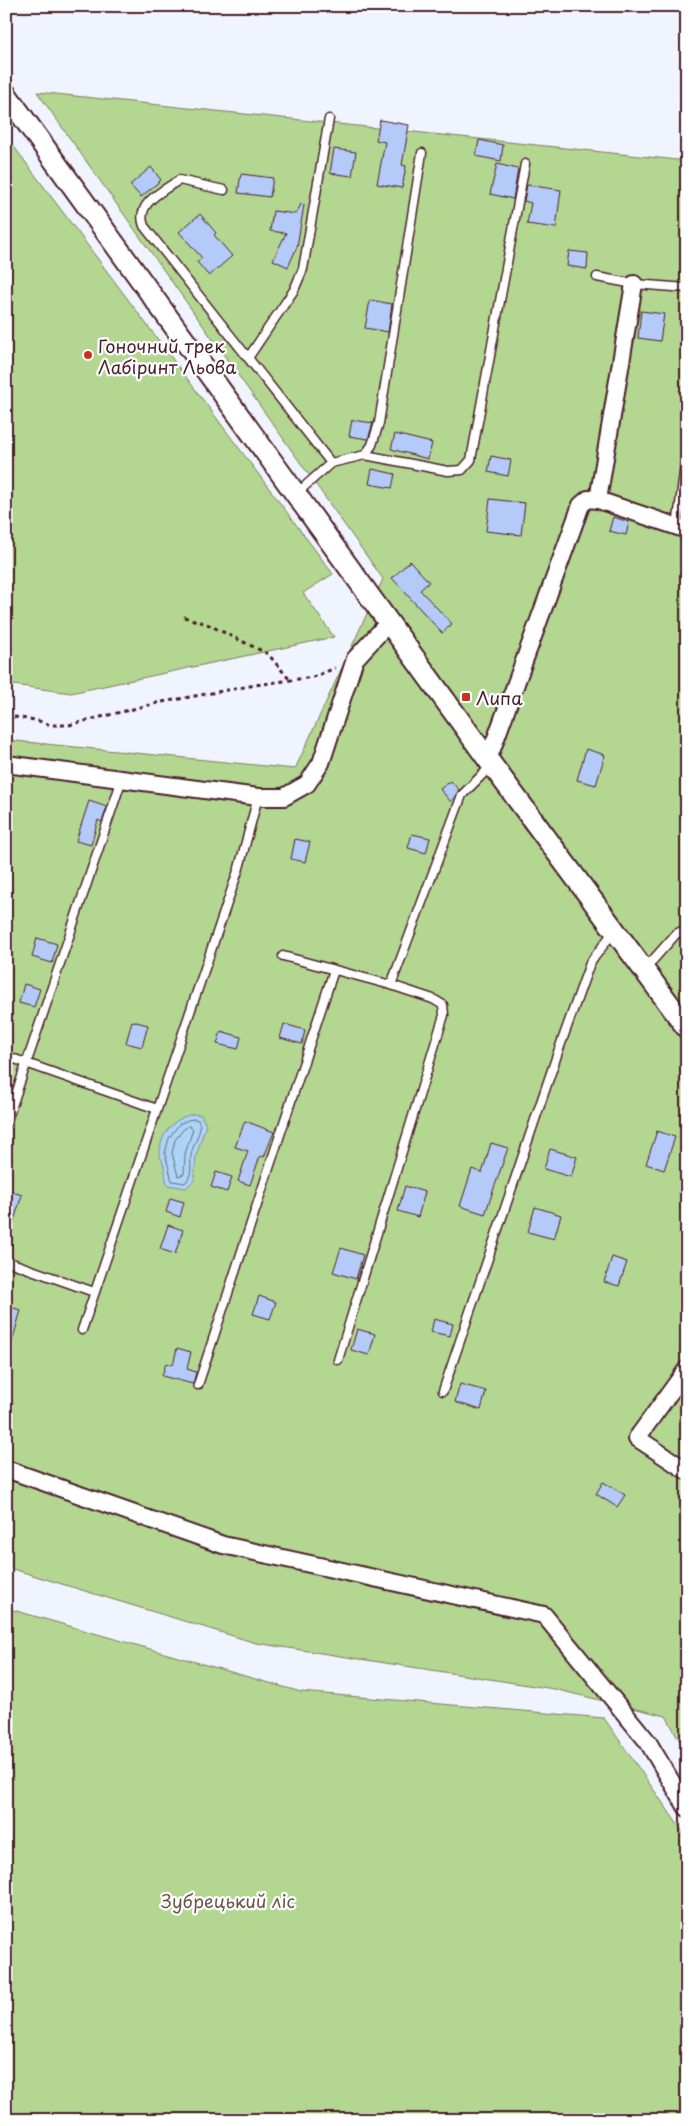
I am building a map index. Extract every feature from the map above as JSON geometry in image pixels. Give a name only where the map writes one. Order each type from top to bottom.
[{"type":"street","points":[[6,94],[490,762],[687,1028]]},
{"type":"street","points":[[598,500],[634,284]]},
{"type":"street","points":[[490,762],[581,505],[588,499],[598,500],[682,528]]},
{"type":"street","points":[[6,764],[258,797],[284,797],[307,784],[321,763],[355,659],[389,622]]},
{"type":"street","points":[[687,1369],[636,1438],[687,1471]]},
{"type":"street","points":[[6,1470],[223,1545],[544,1615],[648,1742],[687,1808]]},
{"type":"lane","points":[[248,358],[294,290],[302,269],[328,119]]},
{"type":"lane","points":[[365,454],[372,445],[379,423],[422,152]]},
{"type":"lane","points":[[296,494],[331,463],[365,454],[448,471],[462,470],[471,460],[525,164]]},
{"type":"lane","points":[[224,190],[179,180],[151,199],[142,210],[141,218],[144,226],[331,463]]},
{"type":"lane","points":[[597,277],[634,284],[687,288]]},
{"type":"lane","points":[[682,528],[687,450]]},
{"type":"lane","points":[[391,985],[462,795],[490,762]]},
{"type":"lane","points":[[6,1124],[122,779]]},
{"type":"lane","points":[[82,1330],[239,868],[258,797]]},
{"type":"lane","points":[[643,971],[676,934],[687,928]]},
{"type":"lane","points":[[443,1391],[590,963],[614,931]]},
{"type":"lane","points":[[283,956],[391,985],[433,999],[442,1005],[444,1015],[338,1360]]},
{"type":"lane","points":[[198,1385],[334,970]]},
{"type":"lane","points":[[6,1056],[157,1109]]},
{"type":"lane","points":[[6,1260],[94,1292]]},
{"type":"path","points":[[184,617],[207,624],[268,654],[290,680]]},
{"type":"path","points":[[6,716],[36,720],[50,725],[68,724],[156,703],[313,677],[355,659]]},
{"type":"green space","points":[[37,92],[687,161],[687,1754],[666,1716],[554,1689],[256,1643],[6,1567],[6,740],[295,769],[383,579]]},
{"type":"green space","name":"Гоночний трек Лабіринт Льова","points":[[6,136],[333,574],[303,593],[334,637],[71,693],[6,684]]},
{"type":"green space","name":"Зубрецький ліс","points":[[6,1608],[301,1692],[604,1718],[687,1838],[687,2120],[6,2120]]},
{"type":"water","points":[[188,1115],[201,1115],[206,1125],[196,1156],[194,1180],[186,1188],[168,1185],[160,1155],[162,1140],[165,1133],[175,1122]]},
{"type":"building","points":[[380,120],[409,125],[402,165],[406,166],[402,188],[377,184],[385,142],[376,140]]},
{"type":"building","points":[[479,140],[503,145],[501,161],[476,156]]},
{"type":"building","points":[[334,149],[356,152],[352,176],[330,173]]},
{"type":"building","points":[[497,164],[518,169],[513,199],[490,194]]},
{"type":"building","points":[[151,167],[161,180],[141,197],[130,185]]},
{"type":"building","points":[[241,174],[273,178],[270,197],[238,193]]},
{"type":"building","points":[[527,185],[561,190],[556,228],[527,224],[531,203],[524,201]]},
{"type":"building","points":[[301,204],[304,205],[297,247],[288,267],[273,260],[286,233],[270,231],[273,211],[296,214]]},
{"type":"building","points":[[200,214],[216,233],[214,235],[232,256],[209,276],[197,262],[202,258],[179,232]]},
{"type":"building","points":[[569,251],[588,253],[587,269],[567,266]]},
{"type":"building","points":[[370,300],[392,304],[388,332],[365,328]]},
{"type":"building","points":[[641,311],[664,314],[660,341],[638,338]]},
{"type":"building","points":[[352,420],[373,423],[368,439],[349,436]]},
{"type":"building","points":[[395,434],[432,443],[428,459],[391,449]]},
{"type":"building","points":[[491,456],[511,460],[508,476],[488,472]]},
{"type":"building","points":[[372,469],[395,474],[392,488],[369,484]]},
{"type":"building","points":[[490,499],[525,503],[521,535],[486,531]]},
{"type":"building","points":[[613,517],[629,522],[626,535],[609,531]]},
{"type":"building","points":[[410,561],[429,582],[420,590],[452,624],[442,633],[392,578]]},
{"type":"building","points":[[586,749],[605,755],[596,785],[577,780]]},
{"type":"building","points":[[451,781],[459,790],[451,802],[440,789]]},
{"type":"building","points":[[89,801],[107,807],[102,822],[98,820],[91,845],[76,841]]},
{"type":"building","points":[[412,834],[430,838],[426,853],[408,848]]},
{"type":"building","points":[[295,839],[310,842],[305,862],[291,859]]},
{"type":"building","points":[[37,938],[57,944],[52,963],[32,957]]},
{"type":"building","points":[[24,984],[40,989],[34,1007],[19,1003]]},
{"type":"building","points":[[132,1021],[148,1025],[142,1047],[126,1043]]},
{"type":"building","points":[[284,1024],[305,1030],[302,1044],[280,1038]]},
{"type":"building","points":[[221,1031],[241,1037],[238,1049],[217,1044]]},
{"type":"building","points":[[245,1121],[274,1132],[264,1157],[260,1156],[250,1185],[238,1181],[248,1151],[235,1147]]},
{"type":"building","points":[[657,1131],[675,1137],[664,1170],[646,1164]]},
{"type":"building","points":[[491,1143],[508,1148],[485,1214],[460,1206],[472,1169],[482,1173]]},
{"type":"building","points":[[550,1149],[577,1157],[571,1177],[544,1169]]},
{"type":"building","points":[[216,1172],[232,1177],[227,1192],[211,1187]]},
{"type":"building","points":[[405,1186],[425,1192],[418,1217],[398,1211]]},
{"type":"building","points":[[6,1190],[22,1195],[9,1236],[6,1236]]},
{"type":"building","points":[[170,1198],[184,1202],[180,1217],[166,1212]]},
{"type":"building","points":[[535,1207],[561,1215],[554,1239],[528,1232]]},
{"type":"building","points":[[168,1225],[183,1230],[175,1254],[160,1249]]},
{"type":"building","points":[[341,1248],[363,1255],[356,1279],[333,1272]]},
{"type":"building","points":[[612,1257],[627,1262],[619,1286],[604,1282]]},
{"type":"building","points":[[259,1296],[276,1302],[270,1319],[253,1314]]},
{"type":"building","points":[[6,1306],[21,1310],[10,1349],[6,1349]]},
{"type":"building","points":[[434,1319],[453,1324],[450,1336],[431,1332]]},
{"type":"building","points":[[357,1329],[375,1334],[369,1355],[351,1350]]},
{"type":"building","points":[[177,1348],[191,1352],[187,1369],[196,1372],[193,1384],[162,1376],[166,1363],[173,1365]]},
{"type":"building","points":[[460,1384],[486,1391],[481,1410],[455,1402]]},
{"type":"building","points":[[603,1482],[625,1495],[617,1507],[596,1494]]},
{"type":"place","name":"Гоночний трек Лабіринт Льова","points":[[88,355]]},
{"type":"place","name":"Липа","points":[[466,697]]}]
